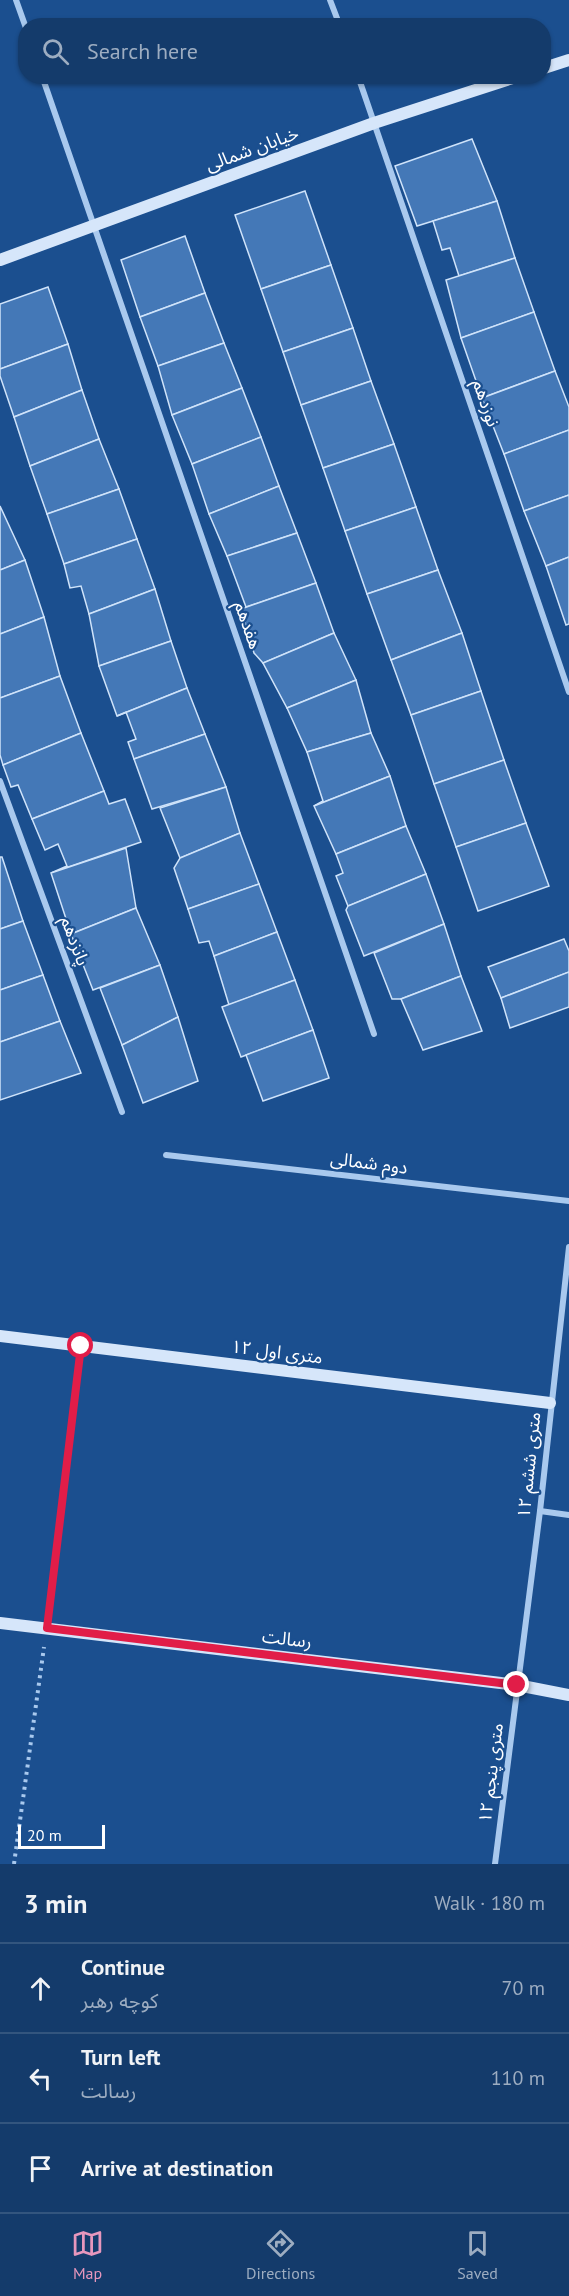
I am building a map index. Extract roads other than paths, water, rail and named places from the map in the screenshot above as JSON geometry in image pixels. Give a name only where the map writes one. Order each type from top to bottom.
[{"type":"street","points":[[16,0],[22,18]]},
{"type":"street","points":[[330,0],[336,18]]},
{"type":"street","points":[[551,66],[569,60]]},
{"type":"street","name":"هفدهم","points":[[45,84],[374,1034]]},
{"type":"street","name":"نوزدهم","points":[[361,84],[569,692]]},
{"type":"street","name":"خیابان شمالی","points":[[0,260],[374,123],[494,84]]},
{"type":"street","name":"پانزدهم","points":[[0,781],[122,1112]]},
{"type":"street","name":"دوم شمالی","points":[[166,1155],[569,1201]]},
{"type":"street","name":"۱۲ متری ششم","points":[[517,1685],[540,1511],[550,1403],[569,1247]]},
{"type":"street","name":"۱۲ متری اول","points":[[0,1336],[550,1403]]},
{"type":"street","points":[[540,1511],[569,1515]]},
{"type":"street","name":"رسالت","points":[[0,1623],[517,1685],[569,1695]]},
{"type":"street","name":"۱۲ متری پنجم","points":[[495,1864],[517,1685]]}]
